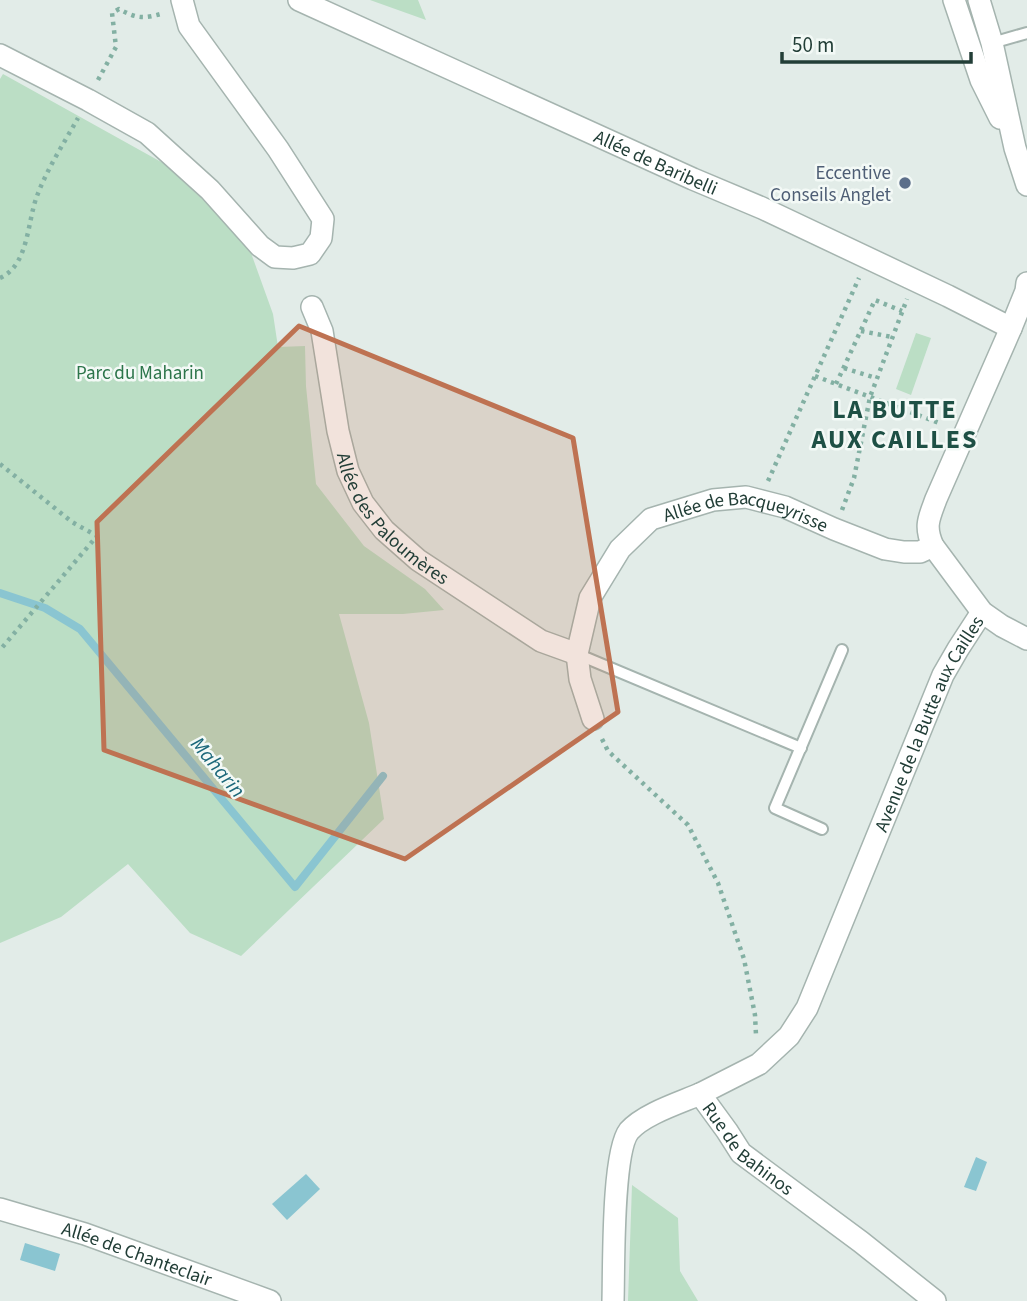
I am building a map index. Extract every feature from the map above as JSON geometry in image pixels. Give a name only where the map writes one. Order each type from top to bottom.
[{"type":"street","points":[[0,55],[147,133],[211,190],[260,246],[275,257],[293,258],[310,254],[321,238],[323,219],[278,149],[189,26],[182,0]]},
{"type":"street","name":"Allée de Baribelli","points":[[299,0],[818,234],[1011,328]]},
{"type":"street","points":[[954,0],[981,80],[1015,148]]},
{"type":"street","points":[[979,0],[992,43],[1015,148],[1027,185]]},
{"type":"street","points":[[933,546],[927,524],[1011,328],[1027,283]]},
{"type":"street","name":"Allée des Paloumères","points":[[312,307],[322,331],[338,430],[348,471],[363,503],[384,530],[418,560],[541,641],[577,654]]},
{"type":"street","name":"Allée de Bacqueyrisse","points":[[593,719],[580,679],[577,654],[590,598],[620,549],[651,519],[713,500],[747,497],[786,507],[885,549],[920,552],[933,546]]},
{"type":"street","name":"Avenue de la Butte aux Cailles","points":[[700,1094],[758,1064],[789,1035],[807,1008],[943,675],[982,612],[933,546]]},
{"type":"street","points":[[982,612],[1027,639]]},
{"type":"street","name":"Rue de Bahinos","points":[[612,1301],[617,1177],[622,1143],[638,1123],[700,1094],[741,1153],[935,1301]]},
{"type":"street","name":"Allée de Chanteclair","points":[[0,1209],[85,1234],[270,1301]]},
{"type":"lane","points":[[992,43],[1027,33]]},
{"type":"lane","points":[[822,829],[775,808],[842,650]]},
{"type":"lane","points":[[577,654],[801,748]]},
{"type":"path","points":[[103,70],[116,47],[112,12],[119,9],[134,17],[148,18],[170,10],[182,0]]},
{"type":"path","points":[[0,278],[7,274],[23,253],[37,196],[80,114]]},
{"type":"path","points":[[764,488],[862,272]]},
{"type":"path","points":[[836,384],[875,300],[902,311],[870,397],[854,478],[839,518]]},
{"type":"path","points":[[861,331],[892,337]]},
{"type":"path","points":[[844,368],[877,378]]},
{"type":"path","points":[[815,376],[939,423]]},
{"type":"path","points":[[0,464],[72,522],[97,536],[1,649]]},
{"type":"path","points":[[593,719],[608,751],[688,825],[718,883],[744,959],[755,1015],[758,1064]]},
{"type":"highlighted area","points":[[299,326],[573,438],[618,712],[405,859],[104,750],[97,522]]},
{"type":"green space","points":[[370,0],[418,0],[426,20]]},
{"type":"green space","name":"Parc du Maharin","points":[[3,74],[163,163],[212,208],[251,253],[273,314],[278,347],[305,346],[306,386],[316,484],[364,546],[425,589],[444,610],[403,614],[339,614],[369,723],[384,819],[241,956],[190,933],[128,864],[61,917],[0,943],[0,79]]},
{"type":"green space","points":[[916,333],[931,338],[911,395],[896,389]]},
{"type":"green space","points":[[632,1185],[678,1218],[680,1271],[698,1301],[628,1301]]},
{"type":"water","points":[[976,1157],[987,1162],[976,1191],[964,1187]]},
{"type":"water","points":[[306,1174],[320,1189],[287,1220],[272,1204]]},
{"type":"water","points":[[25,1243],[60,1254],[55,1271],[20,1260]]},
{"type":"waterway","name":"Maharin","points":[[0,593],[45,608],[80,629],[295,887],[383,776]]},
{"type":"place","name":"Eccentive Conseils Anglet","points":[[905,183]]},
{"type":"district","name":"LA BUTTE AUX CAILLES","points":[[895,424]]}]
